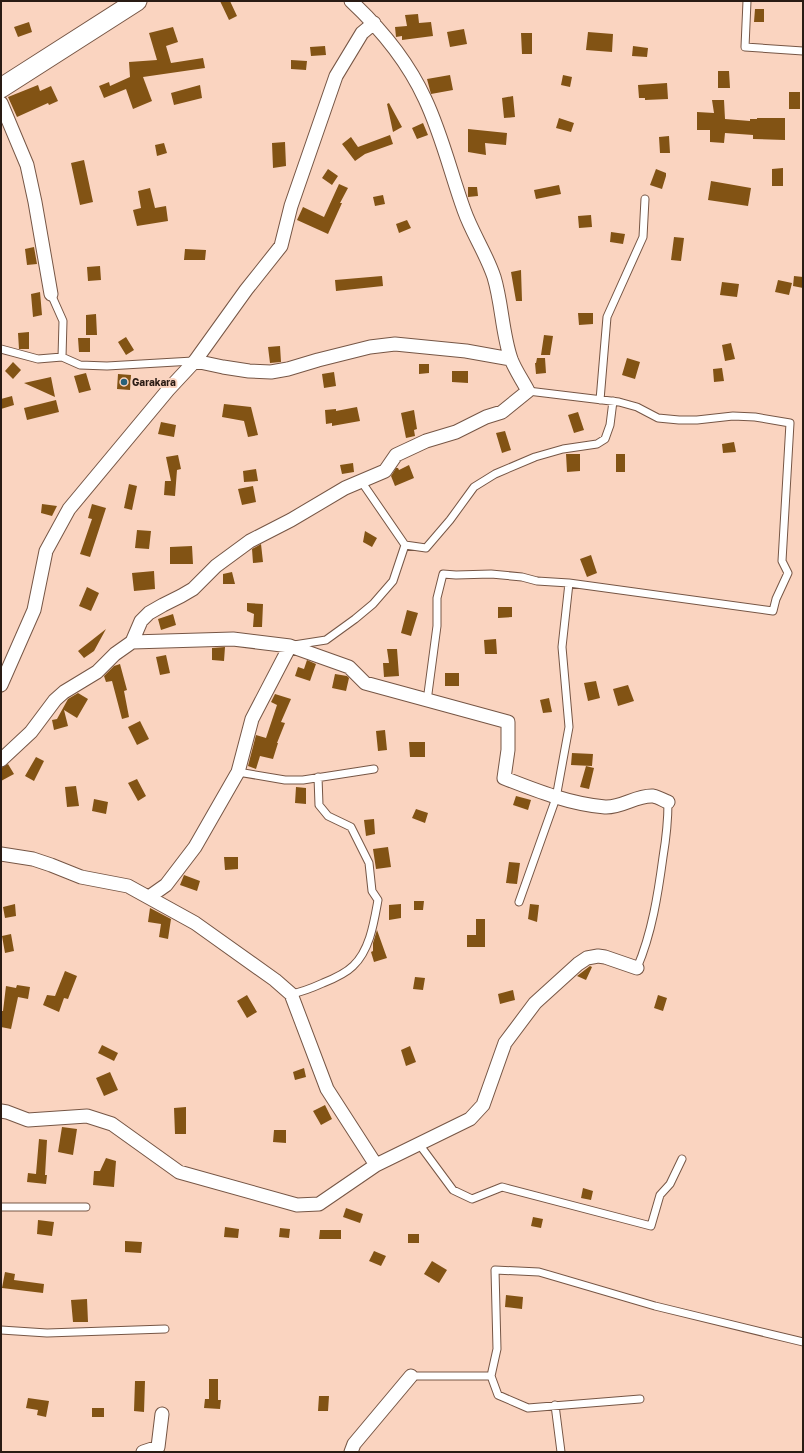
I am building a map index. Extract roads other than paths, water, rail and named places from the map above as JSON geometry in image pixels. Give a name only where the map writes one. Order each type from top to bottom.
[{"type":"street","points":[[1,88],[137,1]]},
{"type":"street","points":[[1,760],[31,732],[55,700],[64,692],[97,672],[115,654],[132,642],[141,621],[149,613],[193,589],[216,566],[250,541],[292,520],[345,488],[385,471],[396,455],[426,441],[456,432],[486,417],[502,412],[528,391],[511,360],[494,277],[465,212],[444,148],[426,100],[413,76],[394,48],[374,23],[351,1]]},
{"type":"street","points":[[1,685],[34,610],[46,551],[69,508],[168,390],[195,361],[246,290],[281,246],[291,206],[336,76],[362,32],[374,23]]},
{"type":"street","points":[[1,103],[27,165],[51,294]]},
{"type":"street","points":[[195,361],[249,371],[271,372],[288,370],[324,358],[370,347],[395,344],[466,351],[511,360]]},
{"type":"street","points":[[132,642],[233,639],[290,646],[349,667],[365,683],[508,722],[508,750],[504,778],[556,798],[605,807],[650,796],[658,797],[668,802]]},
{"type":"street","points":[[149,897],[166,885],[195,847],[238,772],[252,719],[290,646]]},
{"type":"street","points":[[1,854],[33,859],[81,877],[128,886],[195,923],[275,980],[290,994],[328,1089],[376,1165]]},
{"type":"street","points":[[1,1112],[7,1112],[28,1120],[87,1116],[112,1124],[179,1172],[298,1205],[319,1204],[376,1165],[470,1118],[483,1105],[505,1043],[535,1003],[578,964],[587,958],[598,956],[638,968]]},
{"type":"street","points":[[351,1452],[354,1444],[411,1376]]},
{"type":"street","points":[[143,1452],[158,1447],[162,1414]]},
{"type":"lane","points":[[747,1],[745,47],[803,51]]},
{"type":"lane","points":[[600,400],[607,317],[643,237],[645,199]]},
{"type":"lane","points":[[51,294],[63,321],[62,357]]},
{"type":"lane","points":[[1,349],[38,359],[62,357],[80,365],[150,365],[195,361]]},
{"type":"lane","points":[[427,701],[437,626],[437,598],[443,574],[491,574],[522,576],[537,581],[569,583],[773,611],[776,599],[788,573],[782,561],[790,423],[755,417],[733,416],[698,420],[658,418],[638,407],[613,401],[528,391]]},
{"type":"lane","points":[[361,481],[405,545],[426,548],[450,520],[474,487],[495,474],[535,457],[563,449],[597,444],[605,439],[610,425],[613,401]]},
{"type":"lane","points":[[290,646],[326,640],[373,604],[393,581],[405,545]]},
{"type":"lane","points":[[519,902],[556,798],[569,727],[562,647],[569,583]]},
{"type":"lane","points":[[238,772],[286,780],[374,769]]},
{"type":"lane","points":[[290,994],[301,992],[334,979],[353,966],[362,955],[370,936],[378,900],[372,891],[369,863],[351,827],[328,816],[319,805],[318,777]]},
{"type":"lane","points":[[638,968],[645,950],[660,884],[668,802]]},
{"type":"lane","points":[[419,1144],[453,1190],[472,1199],[502,1187],[651,1226],[660,1195],[670,1184],[682,1159]]},
{"type":"lane","points":[[1,1207],[86,1207]]},
{"type":"lane","points":[[640,1399],[528,1408],[498,1395],[491,1376],[497,1350],[495,1270],[539,1272],[654,1306],[803,1342]]},
{"type":"lane","points":[[1,1330],[47,1333],[165,1329]]},
{"type":"lane","points":[[411,1376],[491,1376]]},
{"type":"lane","points":[[555,1406],[561,1452]]},
{"type":"place","name":"Garakara","points":[[124,382]]}]
